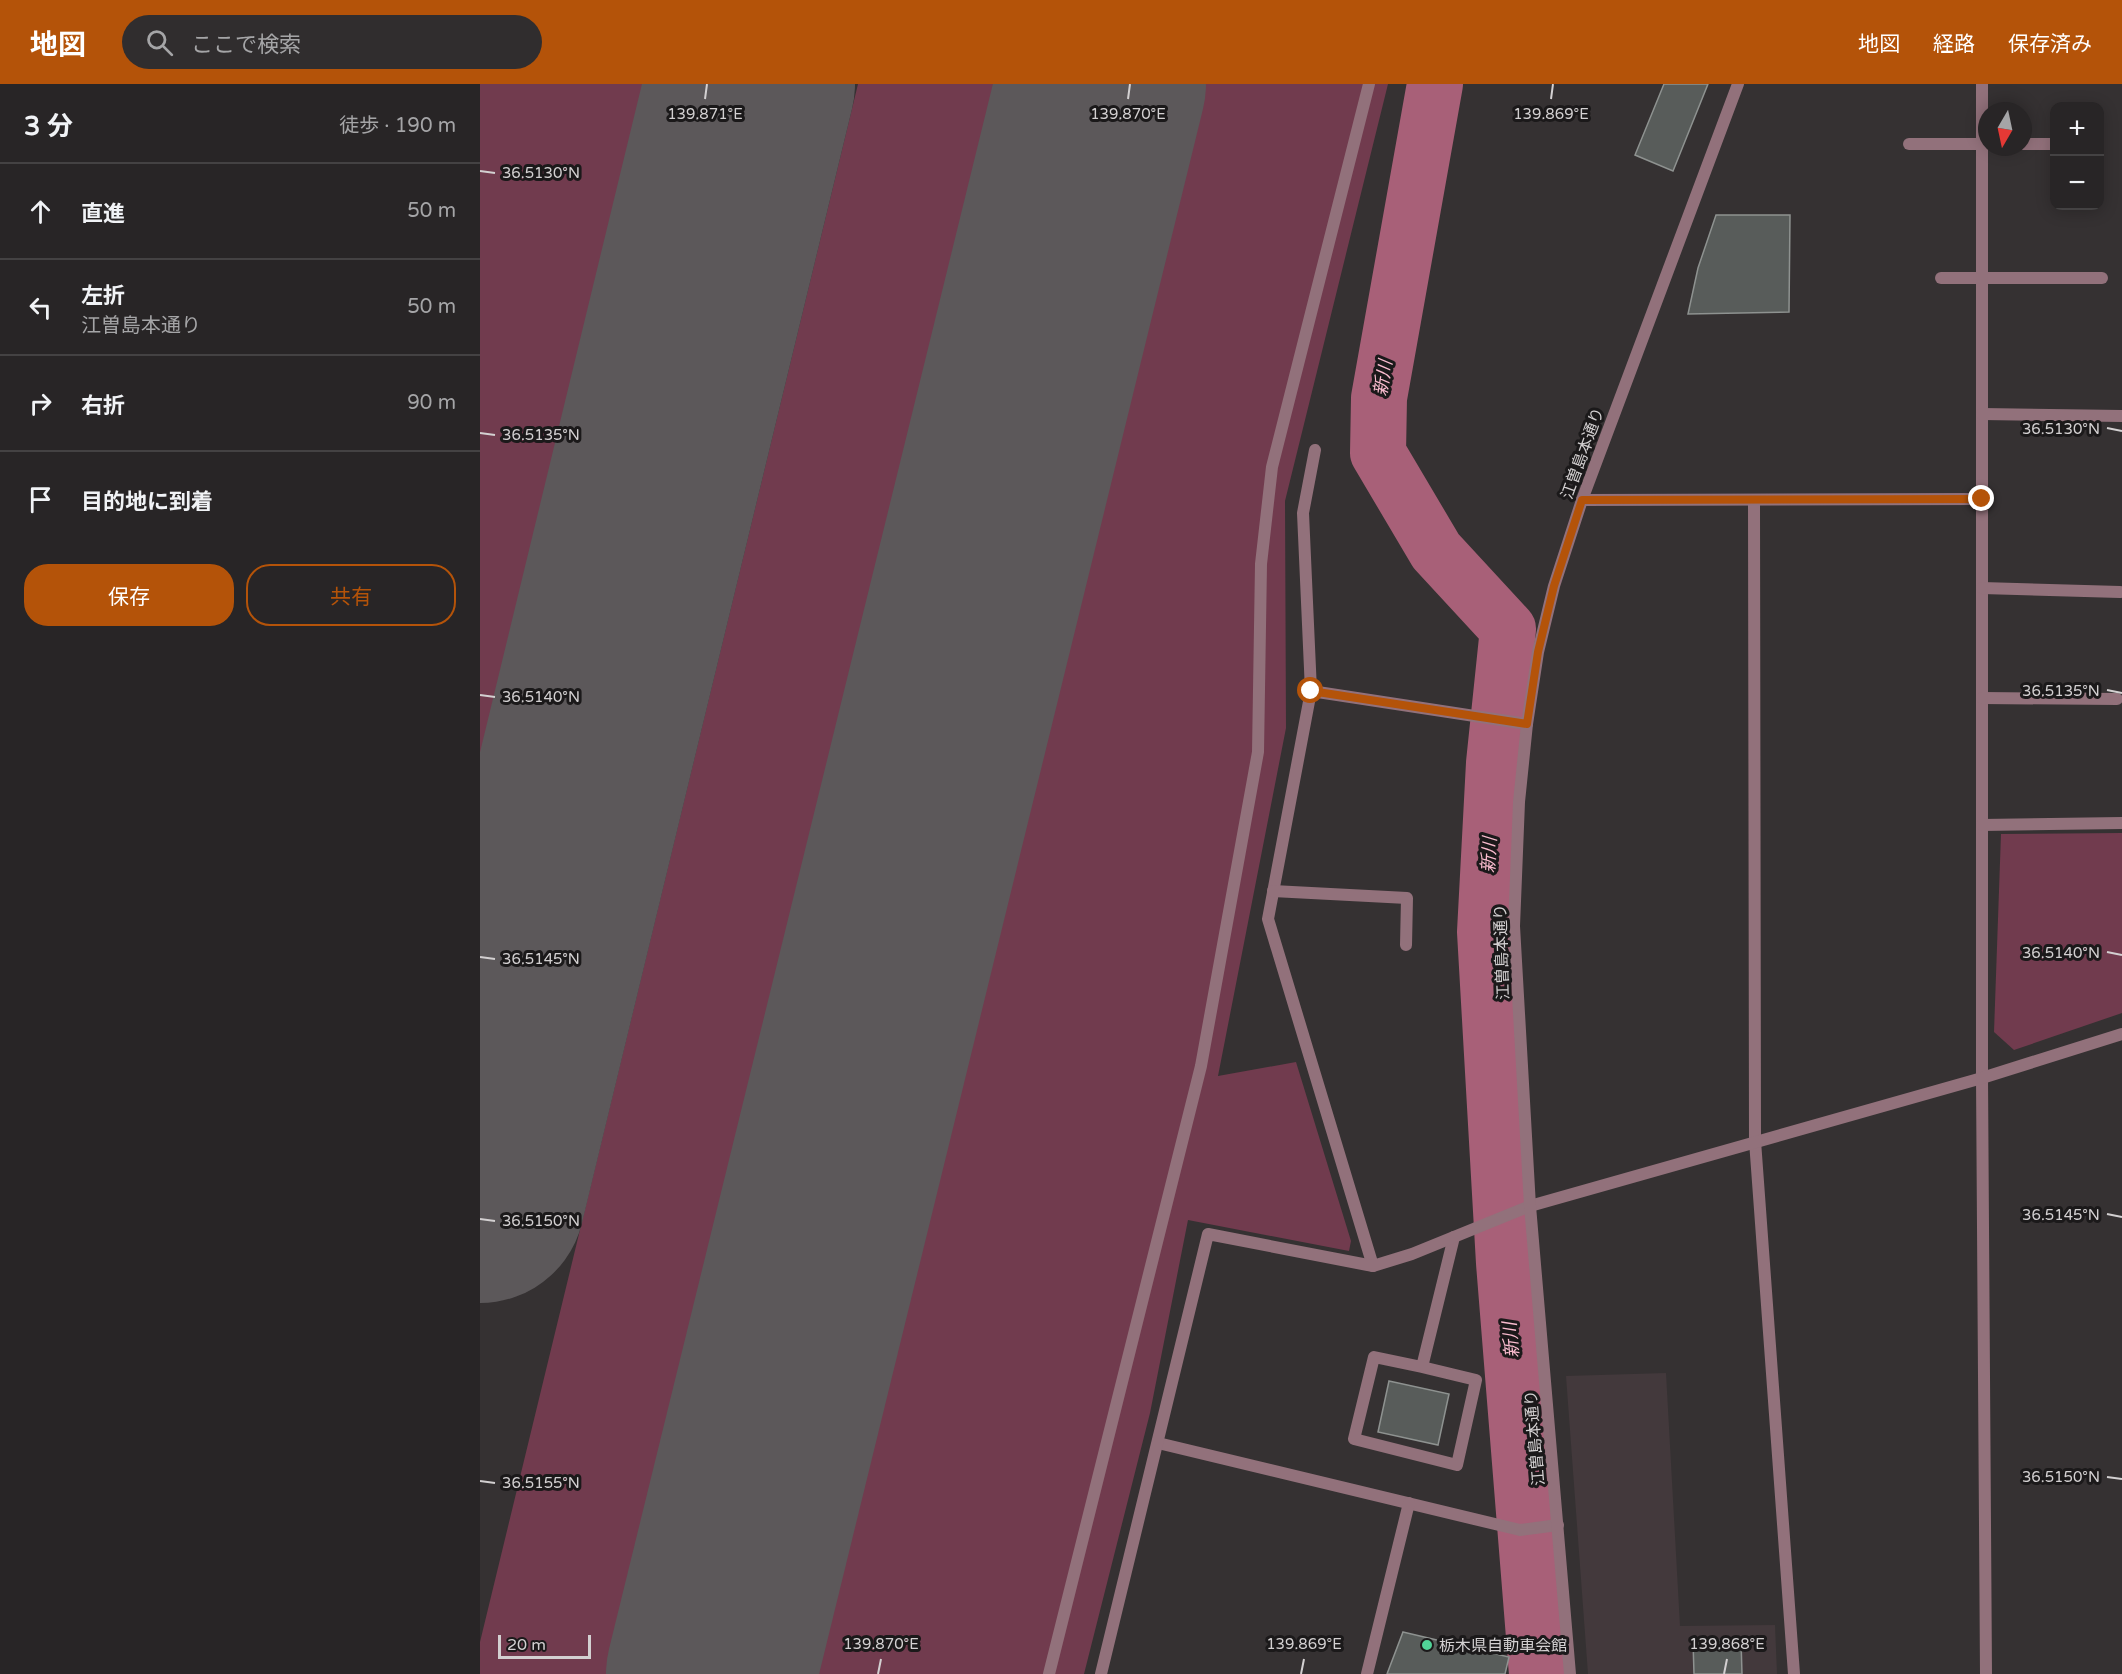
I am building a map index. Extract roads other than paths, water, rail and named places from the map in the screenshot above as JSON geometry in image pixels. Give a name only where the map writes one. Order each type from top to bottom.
[{"type":"street","points":[[1049,1674],[1201,1066],[1258,753],[1262,564],[1272,467],[1369,84]]},
{"type":"street","name":"江曽島本通り","points":[[1570,1674],[1530,1206],[1514,926],[1519,802],[1527,724],[1538,652],[1554,586],[1582,500],[1738,84]]},
{"type":"street","points":[[1982,84],[1983,102]]},
{"type":"street","points":[[1909,144],[1978,144]]},
{"type":"street","points":[[2032,144],[2050,144]]},
{"type":"street","points":[[1984,156],[1982,1078],[1986,1674]]},
{"type":"street","points":[[1941,278],[2102,278]]},
{"type":"street","points":[[1982,414],[2122,416]]},
{"type":"street","points":[[1315,450],[1303,513],[1311,691],[1268,918],[1373,1266]]},
{"type":"street","points":[[1582,500],[1982,499]]},
{"type":"street","points":[[1754,501],[1755,1141],[1794,1674]]},
{"type":"street","points":[[1982,588],[2120,592]]},
{"type":"street","points":[[1311,691],[1527,724]]},
{"type":"street","points":[[1982,698],[2117,699]]},
{"type":"street","points":[[1982,825],[2122,824]]},
{"type":"street","points":[[1273,891],[1407,898],[1406,945]]},
{"type":"street","points":[[1101,1674],[1208,1234],[1373,1266],[1412,1254],[1530,1206],[1982,1078],[2122,1034]]},
{"type":"street","points":[[1422,1366],[1454,1237]]},
{"type":"street","points":[[1374,1357],[1422,1366],[1476,1380],[1457,1465],[1354,1440],[1374,1357]]},
{"type":"street","points":[[1158,1443],[1520,1530],[1558,1525]]},
{"type":"street","points":[[1367,1674],[1409,1503]]},
{"type":"waterway","name":"新川","points":[[1435,84],[1379,398],[1378,453],[1436,551],[1508,629],[1494,763],[1485,932],[1504,1263],[1537,1674]]},
{"type":"place","name":"栃木県自動車会館","points":[[1427,1645]]}]
